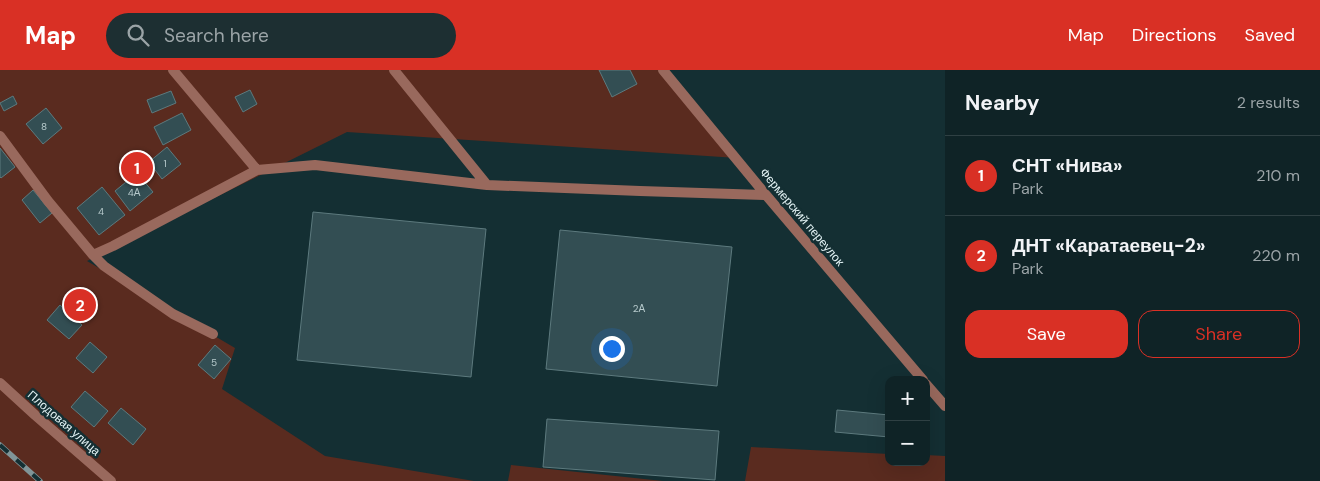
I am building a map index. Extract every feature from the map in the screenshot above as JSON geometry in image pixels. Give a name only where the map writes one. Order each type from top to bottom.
[{"type":"street","points":[[173,70],[256,170]]},
{"type":"street","points":[[394,70],[487,185]]},
{"type":"street","name":"Фермерский переулок","points":[[663,70],[920,376]]},
{"type":"street","points":[[0,136],[48,200],[104,266],[173,314],[213,334]]},
{"type":"street","points":[[93,255],[256,170],[315,164],[487,185],[640,192],[766,195]]},
{"type":"street","name":"Плодовая улица","points":[[0,383],[35,416],[111,481]]},
{"type":"street","points":[[930,389],[945,406]]},
{"type":"shaded area","points":[[0,70],[664,70],[737,158],[347,132],[87,261],[235,348],[222,389],[325,456],[474,481],[0,481]]},
{"type":"shaded area","points":[[751,447],[885,454],[885,466],[930,466],[930,455],[945,456],[945,481],[745,481]]},
{"type":"shaded area","points":[[511,465],[663,481],[508,481]]},
{"type":"building","points":[[599,70],[630,70],[637,84],[612,97]]},
{"type":"building","points":[[250,90],[257,104],[243,112],[235,97]]},
{"type":"building","points":[[171,91],[176,103],[152,113],[147,100]]},
{"type":"building","points":[[13,96],[17,104],[4,111],[0,103]]},
{"type":"building","points":[[46,108],[62,128],[43,144],[26,124]]},
{"type":"building","points":[[182,113],[191,130],[163,145],[154,127]]},
{"type":"building","points":[[167,147],[181,164],[162,179],[149,162]]},
{"type":"building","points":[[0,148],[15,167],[1,178],[0,177]]},
{"type":"building","points":[[137,173],[153,192],[130,211],[115,191]]},
{"type":"building","points":[[102,187],[125,215],[99,235],[77,208]]},
{"type":"building","points":[[33,190],[52,213],[40,223],[22,200]]},
{"type":"building","points":[[313,212],[486,229],[471,377],[297,360]]},
{"type":"building","points":[[560,230],[732,247],[717,386],[546,369]]},
{"type":"building","points":[[60,305],[82,325],[69,339],[47,320]]},
{"type":"building","points":[[90,342],[107,357],[93,373],[76,358]]},
{"type":"building","points":[[215,345],[231,359],[214,379],[198,365]]},
{"type":"building","points":[[85,391],[108,411],[94,427],[71,407]]},
{"type":"building","points":[[121,408],[146,429],[133,445],[108,423]]},
{"type":"building","points":[[837,410],[885,415],[885,437],[835,432]]},
{"type":"building","points":[[547,419],[719,431],[715,480],[543,467]]},
{"type":"railway","points":[[0,445],[40,481]]},
{"type":"place","name":"СНТ «Нива»","points":[[137,168]]},
{"type":"place","name":"ДНТ «Каратаевец-2»","points":[[80,305]]}]
